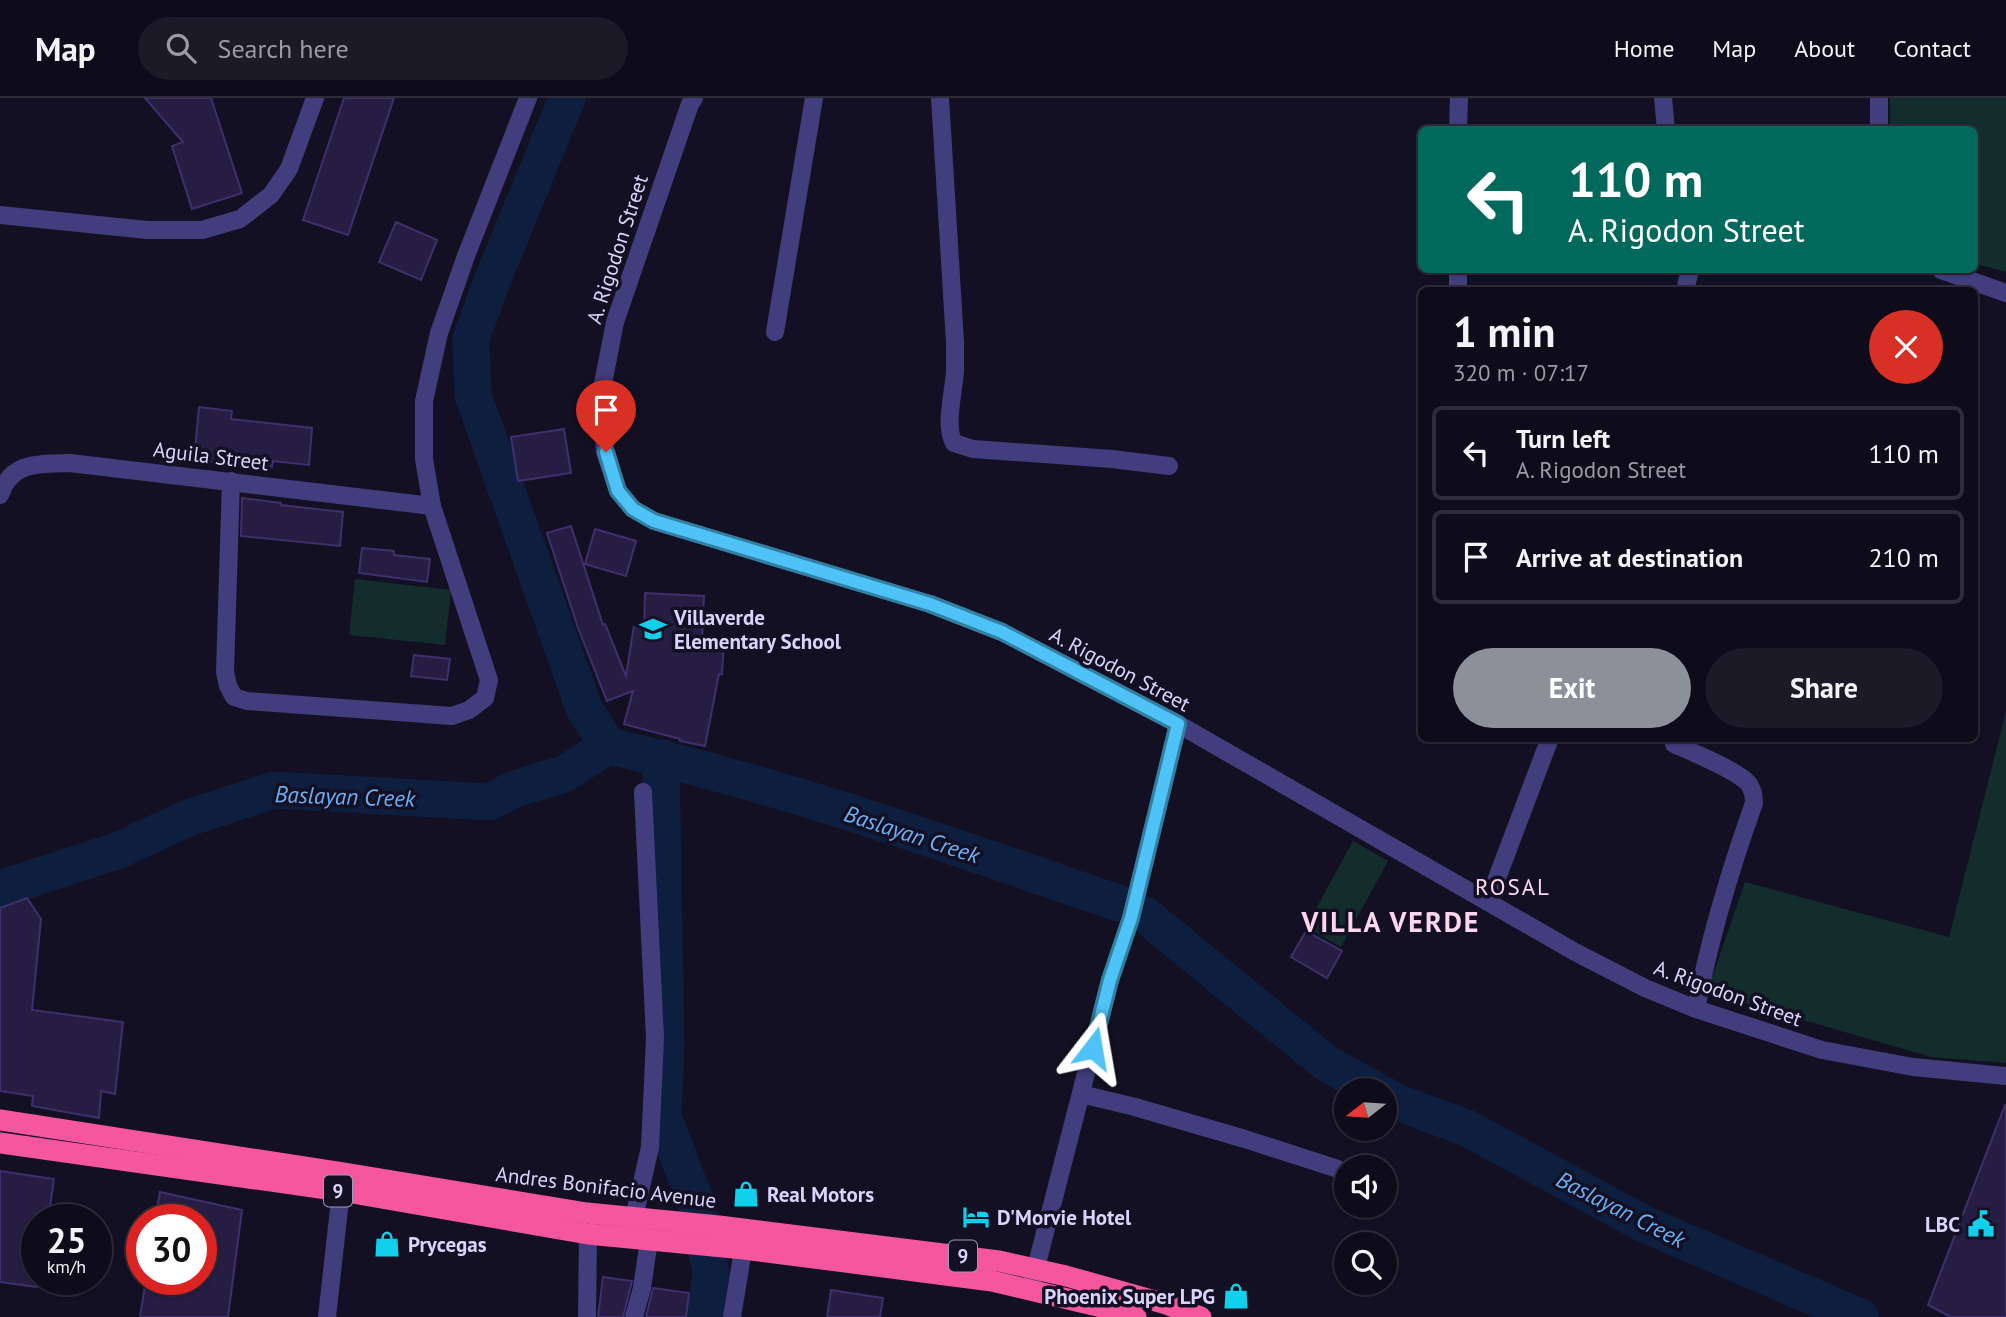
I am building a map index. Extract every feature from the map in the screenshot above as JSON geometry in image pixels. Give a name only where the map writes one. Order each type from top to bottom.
[{"type":"highway","name":"Andres Bonifacio Avenue","points":[[0,1120],[587,1213],[638,1232]]},
{"type":"highway","name":"Andres Bonifacio Avenue","points":[[0,1143],[341,1191],[588,1234],[675,1232],[999,1261],[1037,1268],[1166,1304],[1201,1317]]},
{"type":"highway","name":"Andres Bonifacio Avenue","points":[[745,1239],[992,1281],[1110,1308],[1136,1317]]},
{"type":"street","points":[[0,215],[147,230],[202,230],[240,219],[271,195],[289,169],[314,98]]},
{"type":"street","points":[[231,481],[225,672],[234,697],[247,701],[452,716],[469,710],[485,698],[489,680],[432,506],[424,459],[425,401],[439,334],[466,256],[528,98]]},
{"type":"street","name":"A. Rigodon Street","points":[[694,98],[615,322],[601,394],[606,452],[618,491],[633,509],[654,521],[930,604],[1002,632],[1178,724],[1575,951],[1646,988],[1696,1009],[1822,1050],[1913,1067],[2006,1076]]},
{"type":"street","points":[[775,332],[814,98]]},
{"type":"street","points":[[940,98],[955,342],[950,436],[954,443],[973,449],[1169,466]]},
{"type":"street","points":[[1458,126],[1459,98]]},
{"type":"street","points":[[1663,98],[1666,126]]},
{"type":"street","points":[[1879,98],[1879,126]]},
{"type":"street","points":[[1949,273],[2006,293]]},
{"type":"street","name":"Aguila Street","points":[[0,495],[4,482],[16,469],[40,464],[70,463],[432,506]]},
{"type":"street","points":[[1031,1290],[1110,980],[1131,918],[1178,724]]},
{"type":"street","points":[[1488,901],[1548,742]]},
{"type":"street","points":[[1674,744],[1739,776],[1749,784],[1754,793],[1754,803],[1706,955],[1696,1009]]},
{"type":"street","points":[[634,1317],[642,1288],[638,1232],[650,1147],[655,1038],[643,792]]},
{"type":"street","points":[[1081,1094],[1135,1107],[1334,1168]]},
{"type":"street","points":[[327,1317],[341,1191]]},
{"type":"street","points":[[587,1317],[588,1234]]},
{"type":"street","points":[[732,1317],[745,1239]]},
{"type":"green space","points":[[1890,98],[2006,98],[2006,272],[1978,264],[1978,126],[1890,126]]},
{"type":"green space","points":[[355,579],[451,590],[445,645],[349,635]]},
{"type":"green space","points":[[2006,711],[2006,1063],[1931,1057],[1707,992],[1745,882],[1949,937]]},
{"type":"green space","points":[[1353,841],[1388,861],[1341,947],[1306,927]]},
{"type":"building","points":[[145,98],[211,98],[242,193],[192,209],[172,146],[183,142]]},
{"type":"building","points":[[344,98],[394,98],[348,235],[303,220]]},
{"type":"building","points":[[396,222],[437,240],[421,280],[379,262]]},
{"type":"building","points":[[199,407],[232,411],[231,419],[312,428],[309,465],[273,461],[272,467],[194,460]]},
{"type":"building","points":[[564,429],[571,473],[518,481],[511,437]]},
{"type":"building","points":[[242,498],[343,512],[340,546],[241,536]]},
{"type":"building","points":[[571,526],[603,625],[605,624],[626,676],[634,625],[644,627],[645,593],[704,596],[702,641],[724,642],[722,674],[719,674],[705,746],[624,724],[633,691],[607,701],[578,628],[547,533]]},
{"type":"building","points":[[595,529],[636,541],[626,576],[585,564]]},
{"type":"building","points":[[362,548],[394,551],[394,555],[430,559],[427,582],[359,573]]},
{"type":"building","points":[[414,655],[450,659],[447,680],[411,676]]},
{"type":"building","points":[[27,898],[41,919],[32,1010],[123,1022],[115,1094],[101,1091],[99,1118],[32,1106],[33,1096],[0,1091],[0,908]]},
{"type":"building","points":[[1306,931],[1342,951],[1327,978],[1291,957]]},
{"type":"building","points":[[2005,1105],[2006,1317],[1951,1317],[1928,1305]]},
{"type":"building","points":[[0,1171],[54,1179],[50,1204],[21,1204],[21,1285],[0,1282]]},
{"type":"building","points":[[160,1192],[215,1204],[158,1204]]},
{"type":"building","points":[[217,1205],[242,1210],[228,1317],[140,1317],[143,1295],[217,1295]]},
{"type":"building","points":[[603,1277],[632,1281],[623,1317],[598,1317]]},
{"type":"building","points":[[653,1288],[689,1293],[686,1317],[646,1317]]},
{"type":"building","points":[[831,1290],[883,1298],[880,1317],[827,1317]]},
{"type":"waterway","points":[[567,98],[471,339],[473,395],[584,708],[608,746],[803,798],[1121,904]]},
{"type":"waterway","name":"Baslayan Creek","points":[[0,889],[119,850],[188,818],[274,790],[489,802],[514,789],[564,774],[608,746]]},
{"type":"waterway","points":[[661,758],[666,1044],[663,1116],[696,1203],[711,1272],[705,1317]]},
{"type":"waterway","name":"Baslayan Creek","points":[[1145,915],[1326,1063],[1353,1078]]},
{"type":"waterway","name":"Baslayan Creek","points":[[1397,1102],[1467,1128],[1646,1225],[1860,1317]]},
{"type":"place","name":"Villaverde Elementary School","points":[[653,629]]},
{"type":"place","name":"Real Motors","points":[[746,1194]]},
{"type":"place","name":"D'Morvie Hotel","points":[[976,1217]]},
{"type":"place","name":"LBC","points":[[1981,1224]]},
{"type":"place","name":"Prycegas","points":[[387,1244]]},
{"type":"place","name":"Phoenix Super LPG","points":[[1236,1296]]},
{"type":"district","name":"ROSAL","points":[[1513,886]]},
{"type":"district","name":"VILLA VERDE","points":[[1391,921]]},
{"type":"route","points":[[606,452],[618,491],[633,509],[654,521],[930,604],[1002,632],[1178,724],[1131,918],[1110,980],[1093,1048]]}]
